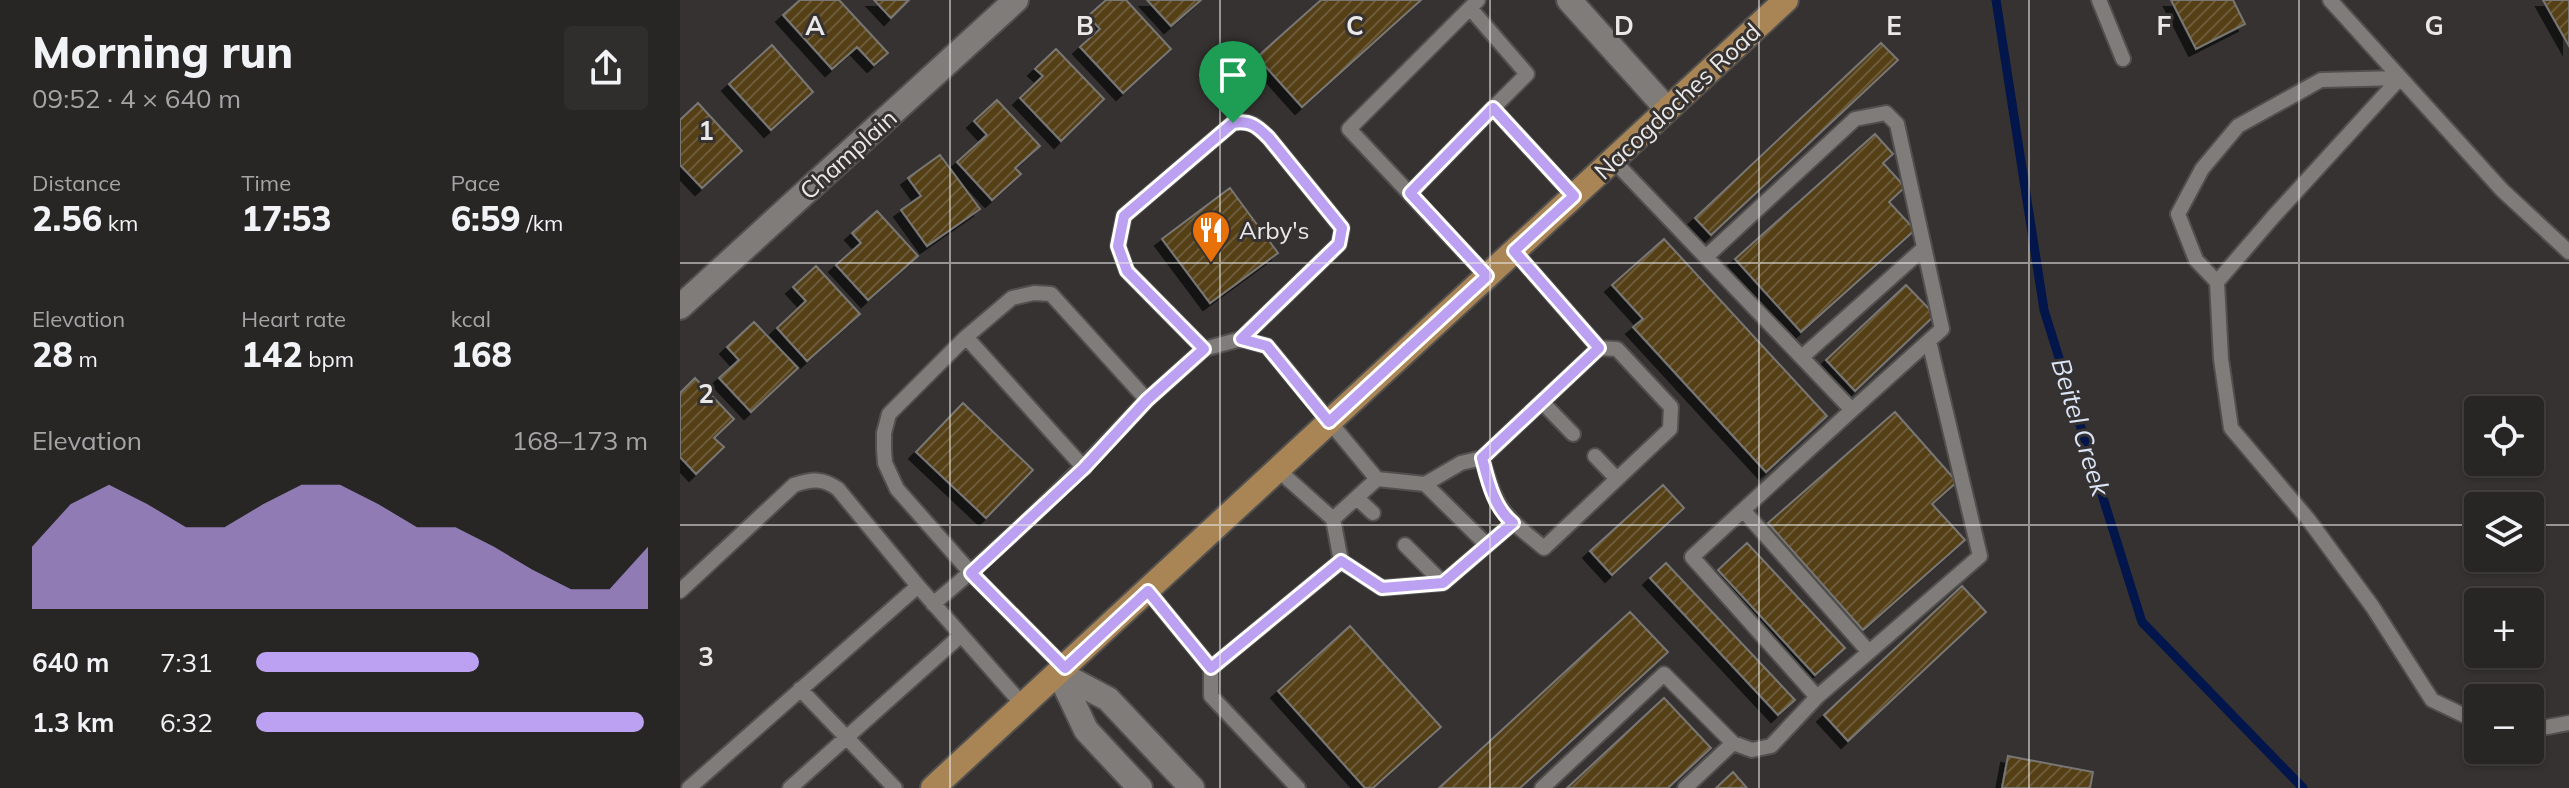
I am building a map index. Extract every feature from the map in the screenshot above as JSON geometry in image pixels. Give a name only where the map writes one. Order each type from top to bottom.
[{"type":"main road","name":"Nacogdoches Road","points":[[933,788],[1786,0]]},
{"type":"street","name":"Champlain","points":[[680,307],[1016,0]]},
{"type":"street","points":[[1569,0],[1667,109]]},
{"type":"street","points":[[1062,670],[1086,730],[1140,788]]},
{"type":"street","points":[[1062,670],[1108,699],[1192,788]]},
{"type":"lane","points":[[2099,0],[2123,59]]},
{"type":"lane","points":[[2330,0],[2502,190],[2569,252]]},
{"type":"lane","points":[[1410,193],[1527,74],[1474,4],[1349,129],[1487,276]]},
{"type":"lane","points":[[2400,78],[2321,80],[2238,126],[2202,169],[2178,214],[2196,260],[2217,282],[2221,359],[2231,428],[2308,519],[2372,606],[2432,700],[2464,715]]},
{"type":"lane","points":[[2217,282],[2400,78]]},
{"type":"lane","points":[[1493,108],[1574,196]]},
{"type":"lane","points":[[1707,256],[1855,119],[1886,113],[1897,124],[1942,329],[1692,557],[1817,697]]},
{"type":"lane","points":[[933,604],[1084,468],[1147,400],[1204,349],[1241,339],[1339,244],[1342,228],[1269,138],[1256,125],[1244,121],[1233,123],[1124,216],[1118,246],[1127,271],[1204,349]]},
{"type":"lane","points":[[1613,160],[1852,410]]},
{"type":"lane","points":[[1802,357],[1924,248]]},
{"type":"lane","points":[[1482,458],[1490,489],[1505,517],[1544,548],[1670,429],[1671,407],[1617,349],[1599,348],[1514,251]]},
{"type":"lane","points":[[1062,670],[897,489],[885,463],[884,433],[889,414],[966,337],[1012,298],[1034,293],[1051,294],[1147,400]]},
{"type":"lane","points":[[966,337],[1084,468]]},
{"type":"lane","points":[[1241,339],[1267,346],[1377,479],[1425,484],[1461,463],[1482,458],[1599,348]]},
{"type":"lane","points":[[1542,788],[1664,674],[1733,743],[1752,750],[1771,746],[1817,697],[1980,556],[1929,341]]},
{"type":"lane","points":[[1542,402],[1573,434]]},
{"type":"lane","points":[[1595,456],[1617,479]]},
{"type":"lane","points":[[1278,470],[1333,519],[1341,561],[1382,588],[1443,583],[1513,523]]},
{"type":"lane","points":[[1333,519],[1377,479]]},
{"type":"lane","points":[[680,591],[794,485],[808,480],[826,480],[838,489],[960,636],[1023,705]]},
{"type":"lane","points":[[1425,484],[1487,545]]},
{"type":"lane","points":[[1357,498],[1373,513]]},
{"type":"lane","points":[[1743,510],[1869,652]]},
{"type":"lane","points":[[1405,545],[1443,583]]},
{"type":"lane","points":[[1211,668],[1341,561]]},
{"type":"lane","points":[[689,788],[918,586]]},
{"type":"lane","points":[[1148,591],[1211,668],[1211,696],[1298,788]]},
{"type":"lane","points":[[790,788],[960,636]]},
{"type":"lane","points":[[800,689],[895,788]]},
{"type":"lane","points":[[2544,727],[2569,723]]},
{"type":"lane","points":[[1685,788],[1733,743]]},
{"type":"building","points":[[800,0],[839,0],[888,53],[874,65],[857,47],[832,69],[783,15]]},
{"type":"building","points":[[874,0],[909,0],[891,18]]},
{"type":"building","points":[[1106,0],[1126,0],[1171,49],[1123,93],[1080,47],[1100,29],[1088,16]]},
{"type":"building","points":[[1147,0],[1201,0],[1171,26]]},
{"type":"building","points":[[1321,0],[1421,0],[1302,107],[1257,57]]},
{"type":"building","points":[[2171,0],[2233,0],[2245,24],[2196,49]]},
{"type":"building","points":[[2543,0],[2569,0],[2569,46]]},
{"type":"building","points":[[1881,43],[1898,60],[1711,235],[1695,218]]},
{"type":"building","points":[[772,45],[813,92],[771,130],[729,84]]},
{"type":"building","points":[[1056,49],[1104,99],[1061,141],[1020,98],[1043,76],[1035,69]]},
{"type":"building","points":[[997,100],[1040,146],[1015,168],[1021,174],[992,200],[957,162],[987,135],[974,121]]},
{"type":"building","points":[[698,103],[742,151],[702,188],[680,165],[680,120]]},
{"type":"building","points":[[1875,134],[1893,154],[1883,163],[1905,187],[1889,202],[1915,230],[1801,332],[1735,259]]},
{"type":"building","points":[[940,155],[980,209],[927,246],[901,210],[921,196],[908,178]]},
{"type":"building","points":[[1230,188],[1278,253],[1210,303],[1162,239]]},
{"type":"building","points":[[877,211],[918,256],[868,300],[836,265],[861,243],[852,233]]},
{"type":"building","points":[[1664,239],[1827,416],[1766,472],[1633,327],[1643,319],[1612,285]]},
{"type":"building","points":[[816,266],[860,314],[807,361],[777,328],[806,301],[793,287]]},
{"type":"building","points":[[1906,285],[1935,315],[1855,391],[1826,360]]},
{"type":"building","points":[[754,322],[798,368],[751,412],[719,378],[739,360],[727,347]]},
{"type":"building","points":[[695,378],[734,419],[714,438],[724,447],[696,474],[680,457],[680,393]]},
{"type":"building","points":[[963,403],[1033,470],[986,518],[916,452]]},
{"type":"building","points":[[1895,412],[1957,482],[1932,504],[1965,540],[1863,630],[1768,523]]},
{"type":"building","points":[[1663,485],[1684,508],[1612,575],[1590,551]]},
{"type":"building","points":[[1747,543],[1845,648],[1815,675],[1718,570]]},
{"type":"building","points":[[1666,563],[1795,700],[1778,715],[1650,578]]},
{"type":"building","points":[[1962,586],[1986,612],[1848,741],[1824,715]]},
{"type":"building","points":[[1630,612],[1668,652],[1520,788],[1439,788]]},
{"type":"building","points":[[1350,626],[1441,727],[1373,788],[1365,788],[1278,691]]},
{"type":"building","points":[[1664,698],[1711,748],[1668,788],[1567,788]]},
{"type":"building","points":[[2008,756],[2093,772],[2090,788],[2002,788]]},
{"type":"building","points":[[1733,772],[1747,788],[1716,788]]},
{"type":"waterway","name":"Beitel Creek","points":[[1996,0],[2044,310],[2142,622],[2303,788]]},
{"type":"place","name":"Arby's","points":[[1211,264]]},
{"type":"route","points":[[1493,108],[1574,196],[1514,251],[1599,348],[1482,458],[1490,489],[1505,517],[1513,523],[1443,583],[1382,588],[1341,561],[1211,668],[1148,591],[1065,668],[971,573],[1084,468],[1147,400],[1204,349],[1127,271],[1118,246],[1124,216],[1233,123],[1244,121],[1256,125],[1342,228],[1339,244],[1241,339],[1267,346],[1329,422],[1487,276],[1410,193],[1493,108]]}]
